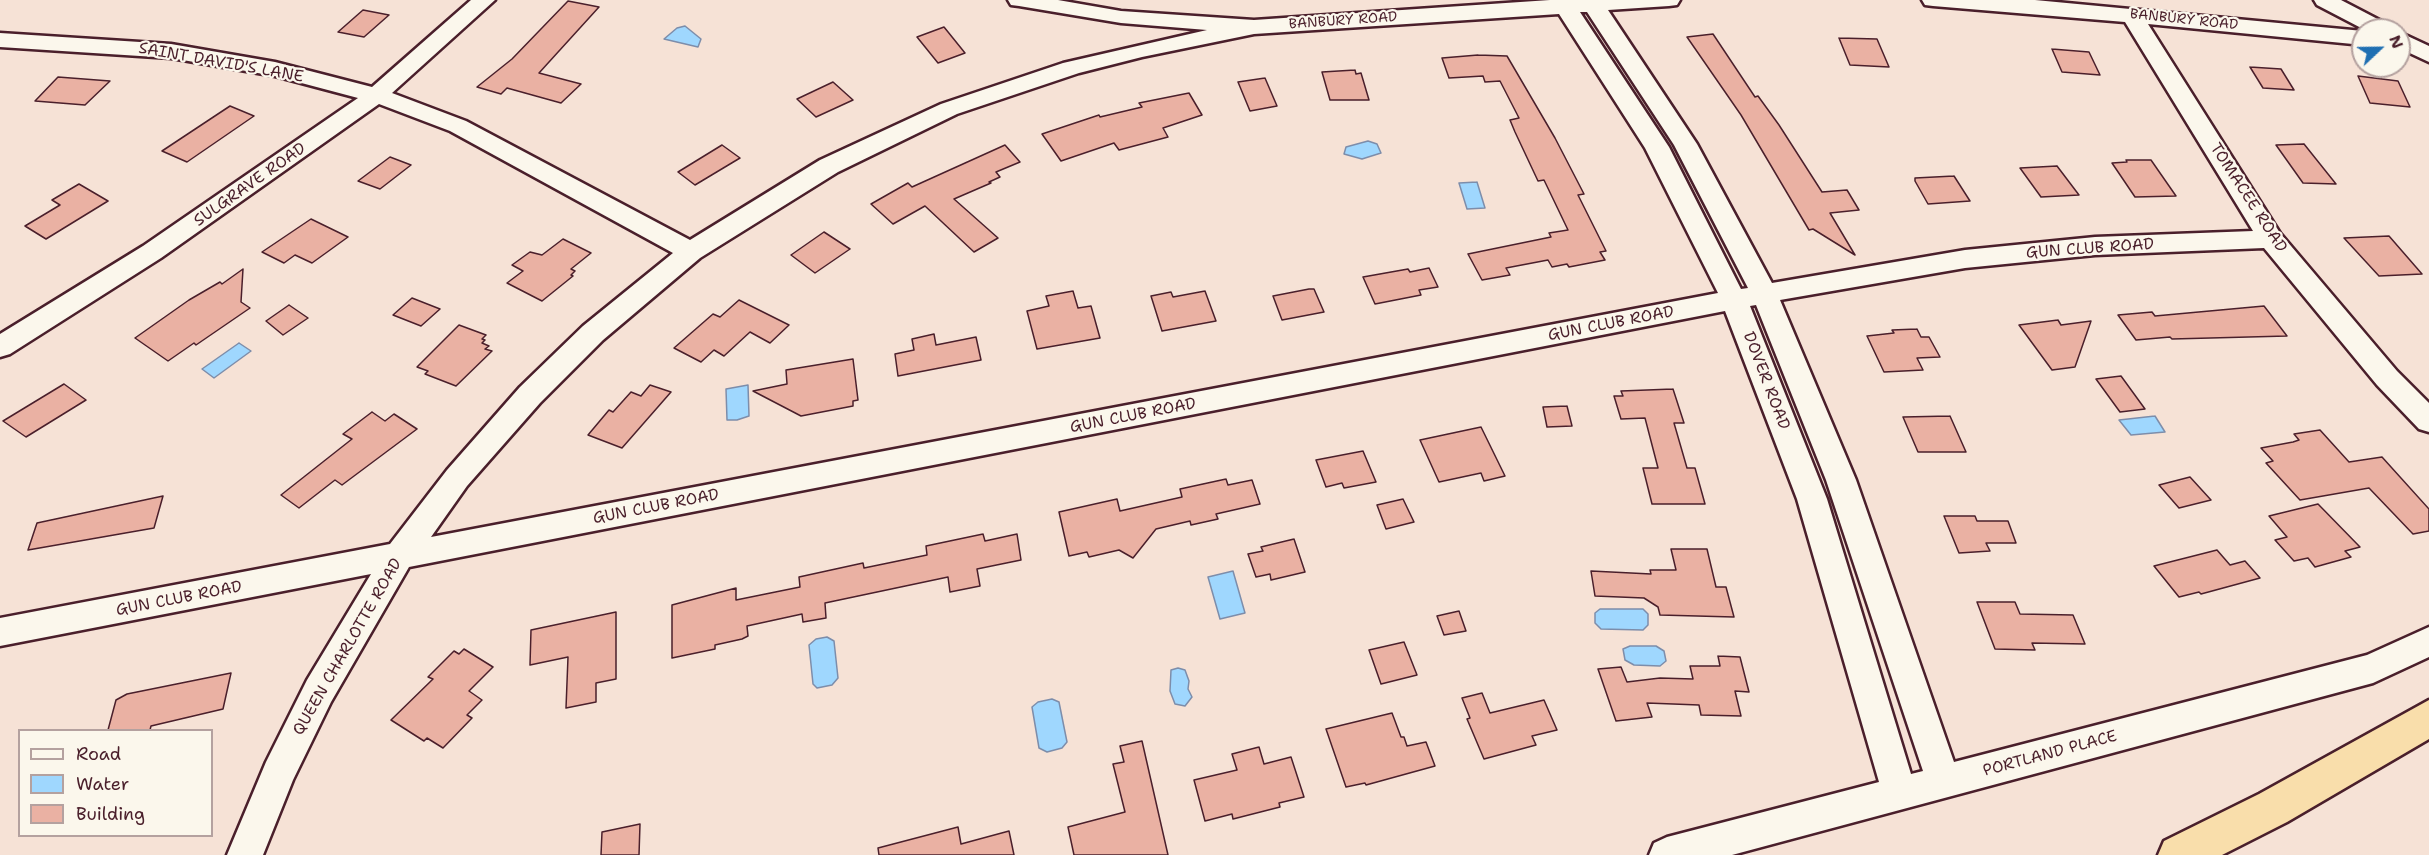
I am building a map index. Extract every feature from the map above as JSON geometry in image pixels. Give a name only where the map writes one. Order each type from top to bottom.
[{"type":"highway","points":[[2179,855],[2273,808],[2429,718]]},
{"type":"street","name":"SULGRAVE ROAD","points":[[0,347],[152,252],[376,95],[484,0]]},
{"type":"street","name":"BANBURY ROAD","points":[[1019,0],[1139,19],[1254,27],[1577,2],[1669,0]]},
{"type":"street","name":"BANBURY ROAD","points":[[1933,0],[2010,4],[2351,37]]},
{"type":"street","points":[[2325,0],[2359,18]]},
{"type":"street","name":"DOVER ROAD","points":[[1577,2],[1684,144],[1764,293],[1841,480],[1944,782]]},
{"type":"street","name":"DOVER ROAD","points":[[1577,2],[1657,147],[1734,300],[1812,499],[1899,793]]},
{"type":"street","name":"TOMACEE ROAD","points":[[2132,15],[2271,239],[2387,378],[2429,421]]},
{"type":"street","points":[[1139,19],[1141,50]]},
{"type":"street","name":"QUEEN CHARLOTTE ROAD","points":[[245,855],[278,774],[319,691],[398,557],[457,478],[530,395],[593,333],[691,252],[829,166],[939,114],[1021,83],[1141,50],[1254,27]]},
{"type":"street","name":"SAINT DAVID'S LANE","points":[[0,40],[171,51],[275,69],[376,95],[458,126],[691,252]]},
{"type":"street","points":[[2411,42],[2429,44]]},
{"type":"street","points":[[2411,46],[2429,55]]},
{"type":"street","name":"GUN CLUB ROAD","points":[[0,632],[1764,293],[1965,259],[2095,246],[2271,239]]},
{"type":"street","name":"PORTLAND PLACE","points":[[1667,855],[2373,668],[2429,641]]},
{"type":"water","points":[[685,26],[701,39],[698,47],[664,39],[677,28]]},
{"type":"water","points":[[1368,141],[1377,144],[1381,153],[1362,159],[1344,154],[1346,147]]},
{"type":"water","points":[[1477,182],[1485,208],[1467,209],[1459,183]]},
{"type":"water","points":[[239,343],[251,351],[214,378],[202,369]]},
{"type":"water","points":[[748,385],[749,416],[727,420],[726,389]]},
{"type":"water","points":[[2155,416],[2165,432],[2131,435],[2119,420]]},
{"type":"water","points":[[1233,571],[1245,613],[1220,619],[1208,577]]},
{"type":"water","points":[[1600,609],[1643,609],[1648,614],[1648,625],[1643,630],[1601,629],[1595,623],[1595,613]]},
{"type":"water","points":[[827,637],[834,641],[838,678],[832,685],[817,688],[813,684],[809,645],[816,639]]},
{"type":"water","points":[[1630,646],[1656,646],[1664,651],[1666,661],[1660,666],[1634,665],[1625,660],[1623,649]]},
{"type":"water","points":[[1178,668],[1185,670],[1189,681],[1188,689],[1192,697],[1185,706],[1175,704],[1170,691],[1171,670]]},
{"type":"water","points":[[1052,699],[1059,702],[1067,742],[1062,748],[1047,752],[1039,748],[1032,707],[1038,702]]},
{"type":"building","points":[[568,1],[599,7],[539,73],[581,84],[561,103],[507,88],[501,94],[477,87],[512,59]]},
{"type":"building","points":[[363,10],[389,15],[364,37],[338,32]]},
{"type":"building","points":[[944,27],[965,53],[938,63],[917,37]]},
{"type":"building","points":[[1713,34],[1755,97],[1758,96],[1779,125],[1822,192],[1847,190],[1859,210],[1830,213],[1855,255],[1813,229],[1809,230],[1741,115],[1687,37]]},
{"type":"building","points":[[1839,38],[1877,39],[1889,67],[1850,65]]},
{"type":"building","points":[[2052,49],[2089,52],[2100,75],[2062,72]]},
{"type":"building","points":[[1478,55],[1507,56],[1555,138],[1584,194],[1578,195],[1606,251],[1600,252],[1605,260],[1569,267],[1567,264],[1552,267],[1548,260],[1506,268],[1510,275],[1482,280],[1468,254],[1551,237],[1549,233],[1568,230],[1544,180],[1538,181],[1515,132],[1510,120],[1519,118],[1500,81],[1485,82],[1483,76],[1449,78],[1442,58]]},
{"type":"building","points":[[2250,67],[2281,69],[2294,90],[2263,88]]},
{"type":"building","points":[[1355,70],[1356,74],[1361,73],[1369,100],[1330,100],[1322,72]]},
{"type":"building","points":[[58,77],[110,81],[85,105],[35,101]]},
{"type":"building","points":[[1265,78],[1277,106],[1250,111],[1238,82]]},
{"type":"building","points":[[2359,78],[2398,81],[2410,107],[2370,103]]},
{"type":"building","points":[[833,82],[853,100],[816,117],[797,99]]},
{"type":"building","points":[[1189,93],[1202,115],[1163,128],[1168,137],[1119,150],[1114,143],[1061,161],[1042,134],[1099,115],[1100,117],[1142,107],[1139,103]]},
{"type":"building","points":[[230,106],[254,116],[187,162],[162,151]]},
{"type":"building","points":[[2304,144],[2336,184],[2303,183],[2276,145]]},
{"type":"building","points":[[722,145],[740,158],[695,185],[678,172]]},
{"type":"building","points":[[1005,145],[1020,162],[996,172],[1000,177],[989,182],[991,183],[954,199],[998,238],[974,252],[925,206],[893,224],[871,204],[908,183],[912,187]]},
{"type":"building","points":[[390,157],[411,165],[380,189],[358,181]]},
{"type":"building","points":[[2126,160],[2151,160],[2176,196],[2135,197],[2112,163],[2127,162]]},
{"type":"building","points":[[2057,166],[2079,195],[2041,197],[2020,168]]},
{"type":"building","points":[[1954,176],[1970,201],[1928,204],[1915,181],[1915,178]]},
{"type":"building","points":[[79,184],[108,201],[46,239],[25,226],[60,205],[52,200]]},
{"type":"building","points":[[311,219],[348,237],[312,263],[295,255],[284,263],[262,252]]},
{"type":"building","points":[[824,232],[850,249],[815,273],[791,255]]},
{"type":"building","points":[[2389,236],[2422,274],[2379,276],[2344,238]]},
{"type":"building","points":[[563,239],[591,253],[571,269],[575,271],[571,275],[573,276],[542,301],[507,283],[523,271],[512,265],[530,252],[542,255]]},
{"type":"building","points":[[1429,268],[1438,287],[1419,290],[1421,295],[1375,304],[1363,277],[1408,269],[1410,272]]},
{"type":"building","points":[[243,269],[241,302],[250,308],[196,345],[194,343],[168,361],[135,338],[189,300],[220,282],[222,284]]},
{"type":"building","points":[[1314,289],[1324,312],[1282,320],[1273,296]]},
{"type":"building","points":[[1073,291],[1078,308],[1091,306],[1100,338],[1037,349],[1027,311],[1049,306],[1046,296]]},
{"type":"building","points":[[1205,291],[1216,321],[1162,331],[1151,296],[1171,292],[1173,297]]},
{"type":"building","points":[[412,298],[440,309],[421,326],[393,315]]},
{"type":"building","points":[[739,300],[789,325],[770,343],[750,332],[724,356],[714,350],[701,362],[674,348],[713,314],[720,317]]},
{"type":"building","points":[[289,305],[308,318],[283,335],[266,321]]},
{"type":"building","points":[[2264,306],[2287,336],[2172,339],[2170,337],[2136,340],[2118,315],[2152,312],[2155,316]]},
{"type":"building","points":[[2058,320],[2061,325],[2091,321],[2075,367],[2052,370],[2019,325]]},
{"type":"building","points":[[459,325],[486,335],[482,343],[489,346],[485,349],[492,351],[456,386],[425,374],[428,371],[417,367]]},
{"type":"building","points":[[1917,329],[1921,337],[1929,337],[1940,357],[1917,358],[1923,370],[1884,372],[1867,336],[1894,333],[1892,330]]},
{"type":"building","points":[[934,334],[936,345],[976,337],[981,360],[898,376],[895,354],[914,350],[912,339]]},
{"type":"building","points":[[853,359],[858,400],[853,401],[853,406],[801,416],[753,391],[787,384],[786,370]]},
{"type":"building","points":[[2121,376],[2145,409],[2120,412],[2096,379]]},
{"type":"building","points":[[64,384],[86,400],[26,437],[3,421]]},
{"type":"building","points":[[650,385],[671,392],[622,448],[588,435],[609,410],[613,412],[631,392],[641,396]]},
{"type":"building","points":[[1673,389],[1684,423],[1674,423],[1687,468],[1695,468],[1705,504],[1652,504],[1643,468],[1658,468],[1645,418],[1621,419],[1614,396],[1623,396],[1621,391]]},
{"type":"building","points":[[1567,406],[1572,426],[1547,427],[1543,407]]},
{"type":"building","points":[[372,412],[385,421],[394,414],[417,429],[342,485],[335,480],[299,508],[281,495],[352,439],[343,434]]},
{"type":"building","points":[[1950,416],[1966,452],[1918,452],[1903,417]]},
{"type":"building","points":[[1481,427],[1505,476],[1484,481],[1481,473],[1439,482],[1420,440]]},
{"type":"building","points":[[2320,430],[2349,462],[2382,457],[2429,509],[2429,531],[2413,534],[2369,488],[2300,500],[2266,463],[2273,461],[2261,448],[2299,440],[2294,434]]},
{"type":"building","points":[[1363,451],[1376,482],[1344,488],[1342,483],[1326,487],[1316,460]]},
{"type":"building","points":[[2190,477],[2211,500],[2179,508],[2159,485]]},
{"type":"building","points":[[1226,479],[1228,485],[1252,480],[1260,504],[1216,514],[1218,519],[1191,525],[1190,521],[1156,529],[1133,558],[1119,550],[1089,557],[1087,552],[1069,556],[1059,512],[1117,499],[1120,511],[1182,497],[1180,489]]},
{"type":"building","points":[[163,496],[154,528],[28,550],[37,523]]},
{"type":"building","points":[[1403,499],[1414,522],[1386,529],[1377,505]]},
{"type":"building","points":[[2318,504],[2360,547],[2345,551],[2351,557],[2315,567],[2308,558],[2294,561],[2275,540],[2287,537],[2269,516]]},
{"type":"building","points":[[1944,516],[1975,516],[1977,521],[2008,521],[2016,543],[1986,543],[1990,551],[1959,553]]},
{"type":"building","points":[[983,534],[985,541],[1017,534],[1021,560],[977,569],[980,586],[950,592],[948,577],[825,603],[826,618],[803,622],[802,614],[747,626],[748,636],[742,639],[715,645],[715,649],[672,658],[672,605],[736,588],[736,600],[800,587],[799,577],[863,563],[864,568],[927,555],[926,546]]},
{"type":"building","points":[[1294,539],[1305,572],[1271,580],[1270,574],[1256,577],[1248,554],[1263,551],[1261,547]]},
{"type":"building","points":[[1671,549],[1707,549],[1716,587],[1726,587],[1734,617],[1660,615],[1658,607],[1644,598],[1595,596],[1591,571],[1651,574],[1650,570],[1676,570]]},
{"type":"building","points":[[2217,550],[2230,565],[2245,561],[2260,578],[2201,594],[2199,592],[2179,597],[2154,566]]},
{"type":"building","points":[[1977,602],[2015,602],[2020,614],[2073,615],[2085,644],[2032,643],[2035,650],[1995,649]]},
{"type":"building","points":[[1459,611],[1466,631],[1444,635],[1437,616]]},
{"type":"building","points":[[616,612],[616,679],[596,683],[596,702],[566,708],[568,657],[530,665],[531,630]]},
{"type":"building","points":[[1404,642],[1417,675],[1381,684],[1369,650]]},
{"type":"building","points":[[464,649],[493,667],[469,691],[482,700],[467,715],[472,718],[443,748],[427,738],[424,741],[391,720],[433,679],[428,677],[454,651],[459,654]]},
{"type":"building","points":[[1718,656],[1740,657],[1749,692],[1735,691],[1741,716],[1701,715],[1699,705],[1647,703],[1652,717],[1616,721],[1598,669],[1621,667],[1627,682],[1660,678],[1693,679],[1690,666],[1720,666]]},
{"type":"building","points":[[231,673],[223,709],[151,726],[150,729],[108,729],[116,700],[127,694]]},
{"type":"building","points":[[1482,693],[1490,713],[1544,700],[1557,730],[1532,736],[1536,745],[1484,759],[1467,719],[1470,718],[1462,698]]},
{"type":"building","points":[[1392,713],[1407,746],[1426,742],[1435,766],[1366,785],[1365,783],[1346,787],[1326,729]]},
{"type":"building","points":[[1142,741],[1168,855],[1074,855],[1068,827],[1125,812],[1113,764],[1124,762],[1120,746]]},
{"type":"building","points":[[1259,747],[1264,764],[1291,757],[1304,797],[1279,803],[1280,807],[1233,819],[1232,814],[1205,821],[1194,780],[1237,770],[1232,754]]},
{"type":"building","points":[[640,824],[639,855],[601,855],[602,832]]},
{"type":"building","points":[[958,827],[961,844],[1009,831],[1014,855],[879,855],[878,848]]}]
